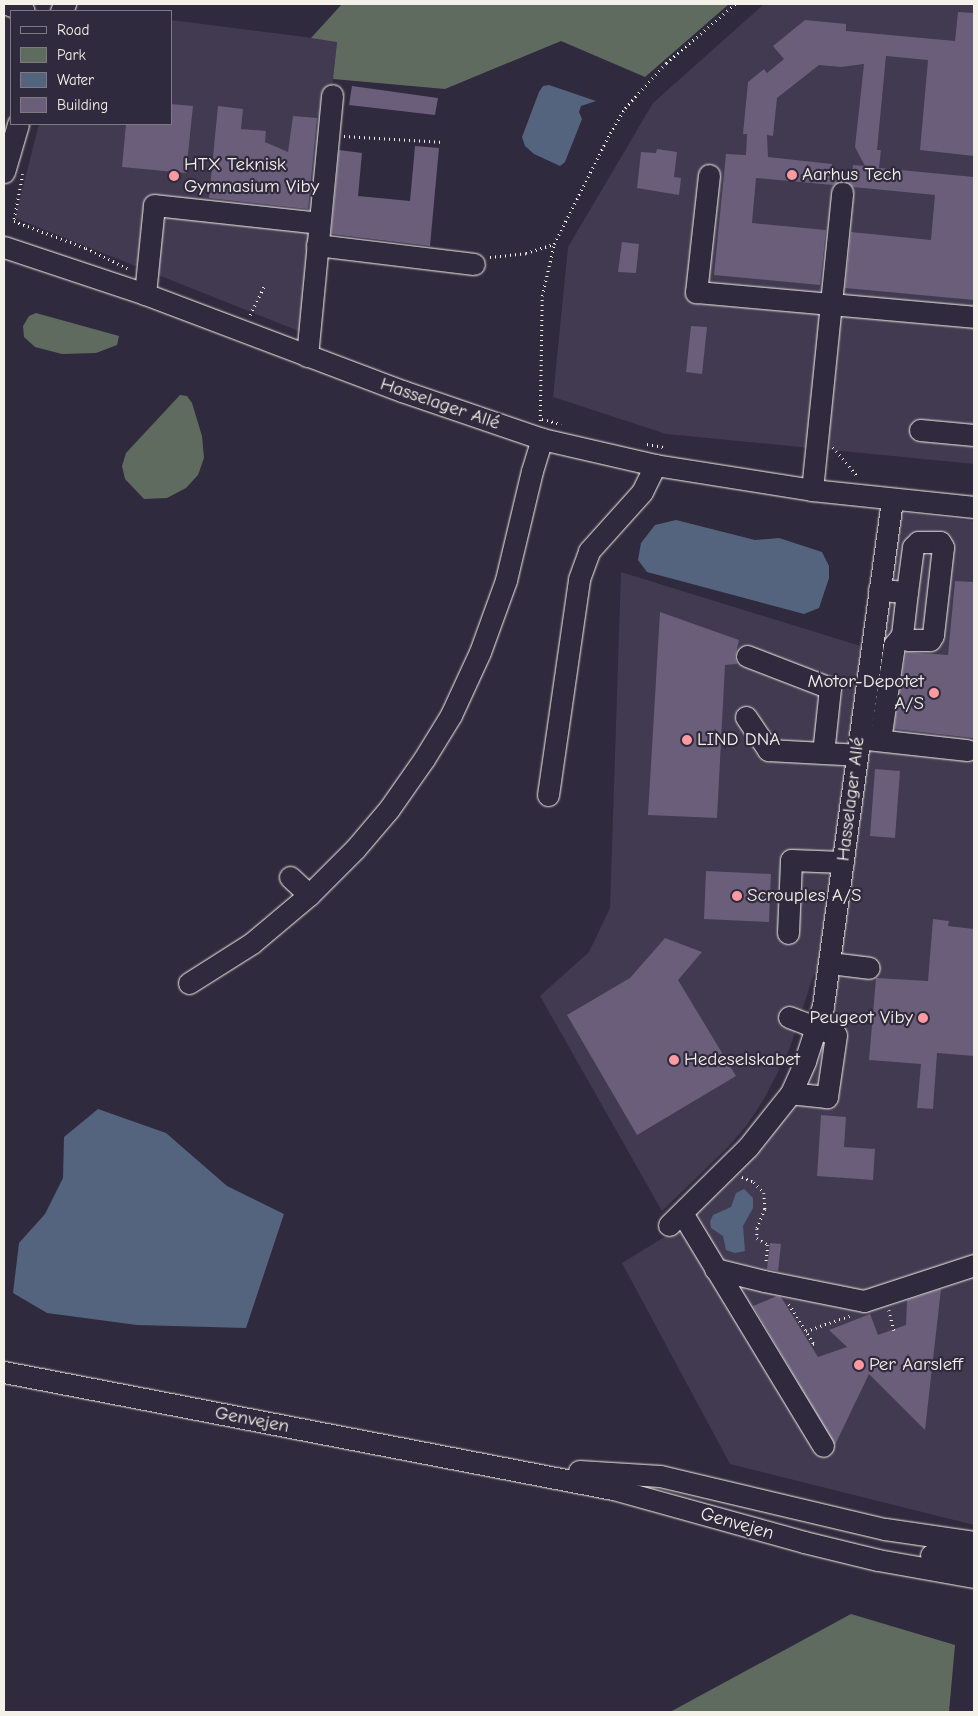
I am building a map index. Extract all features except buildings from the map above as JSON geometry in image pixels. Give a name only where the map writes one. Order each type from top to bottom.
[{"type":"street","points":[[7,4],[22,10]]},
{"type":"street","points":[[307,356],[332,95]]},
{"type":"street","points":[[4,172],[18,125]]},
{"type":"street","points":[[709,175],[696,292],[974,317]]},
{"type":"street","points":[[812,490],[842,193]]},
{"type":"street","points":[[146,285],[154,205],[319,223]]},
{"type":"street","points":[[317,245],[474,264]]},
{"type":"street","name":"Hasselager Allé","points":[[4,247],[146,285],[307,356],[402,392],[537,428],[655,465],[812,490],[892,500],[974,507]]},
{"type":"street","points":[[188,983],[252,943],[309,895],[355,849],[389,809],[424,759],[451,715],[480,652],[506,580],[532,471],[537,428]]},
{"type":"street","points":[[920,430],[974,435]]},
{"type":"street","points":[[548,795],[579,579],[589,551],[642,492],[655,465]]},
{"type":"street","name":"Hasselager Allé","points":[[715,1269],[675,1219],[748,1147],[791,1093],[805,1061],[823,1006],[892,500]]},
{"type":"street","points":[[880,740],[894,645],[902,635],[913,547],[918,542],[940,542],[943,547],[933,635],[930,640],[908,640],[902,635]]},
{"type":"street","points":[[879,590],[907,592]]},
{"type":"street","points":[[747,656],[830,688],[823,753]]},
{"type":"street","points":[[746,716],[768,750],[823,753],[880,740],[967,750]]},
{"type":"street","points":[[788,933],[791,860],[843,862]]},
{"type":"street","points":[[290,877],[309,895]]},
{"type":"street","points":[[830,963],[869,968]]},
{"type":"street","points":[[789,1017],[815,1029],[836,1035],[828,1097],[791,1093]]},
{"type":"street","points":[[715,1269],[864,1301],[974,1265]]},
{"type":"street","points":[[715,1269],[823,1446]]},
{"type":"street","name":"Genvejen","points":[[4,1372],[438,1457],[613,1489],[804,1542],[878,1560],[974,1577]]},
{"type":"street","name":"Genvejen","points":[[501,1467],[660,1476],[885,1529],[974,1542]]},
{"type":"street","points":[[613,1489],[702,1504],[800,1530],[891,1549],[974,1561]]},
{"type":"path","points":[[568,426],[537,428],[542,296],[554,244],[610,133],[625,108],[666,63],[735,4]]},
{"type":"path","points":[[328,135],[444,142]]},
{"type":"path","points":[[25,168],[14,221],[86,248],[146,285]]},
{"type":"path","points":[[474,264],[475,256],[496,258],[554,244]]},
{"type":"path","points":[[250,316],[264,286]]},
{"type":"path","points":[[241,313],[258,320]]},
{"type":"path","points":[[818,430],[861,480],[851,480]]},
{"type":"path","points":[[643,443],[671,449]]},
{"type":"path","points":[[726,1169],[732,1175],[754,1182],[764,1193],[765,1209],[757,1229],[757,1238],[768,1245],[764,1281]]},
{"type":"path","points":[[786,1299],[814,1344],[811,1345]]},
{"type":"shaded area","name":"Aarhus Tech","points":[[764,4],[974,4],[974,464],[666,434],[553,397],[568,247],[653,103]]},
{"type":"shaded area","name":"HTX Teknisk Gymnasium Viby","points":[[172,20],[337,41],[306,334],[15,218],[39,125],[172,125]]},
{"type":"shaded area","points":[[901,512],[974,521],[974,1525],[730,1464],[622,1263],[679,1228],[782,1116],[835,981],[814,974],[789,1050],[764,1099],[747,1125],[727,1148],[662,1211],[540,996],[589,952],[610,908],[621,572],[880,652]]},
{"type":"green space","points":[[342,4],[729,4],[645,77],[561,41],[445,89],[333,79],[337,42],[311,38]]},
{"type":"green space","points":[[36,313],[119,336],[117,345],[96,353],[62,354],[35,347],[24,337],[23,326],[29,316]]},
{"type":"green space","points":[[180,395],[187,396],[192,403],[202,436],[204,458],[198,475],[186,488],[167,498],[144,499],[125,479],[122,466],[126,453]]},
{"type":"green space","points":[[851,1614],[955,1645],[949,1712],[670,1712]]},
{"type":"water","points":[[549,85],[596,101],[581,106],[579,112],[582,119],[565,162],[560,166],[534,154],[525,146],[522,137],[539,92],[543,86]]},
{"type":"water","points":[[676,520],[755,540],[779,538],[822,552],[829,566],[829,578],[819,608],[804,614],[647,572],[638,560],[641,543],[655,525]]},
{"type":"water","points":[[98,1109],[166,1133],[227,1186],[284,1214],[246,1328],[137,1325],[47,1313],[13,1293],[19,1243],[45,1214],[63,1178],[64,1137]]},
{"type":"water","points":[[744,1189],[753,1198],[753,1208],[743,1226],[745,1251],[735,1253],[726,1250],[723,1236],[711,1228],[710,1222],[713,1215],[731,1207],[736,1193]]},
{"type":"place","name":"Aarhus Tech","points":[[792,175]]},
{"type":"place","name":"HTX Teknisk Gymnasium Viby","points":[[174,176]]},
{"type":"place","name":"Motor-Depotet A/S","points":[[934,693]]},
{"type":"place","name":"LIND DNA","points":[[687,740]]},
{"type":"place","name":"Scrouples A/S","points":[[737,896]]},
{"type":"place","name":"Peugeot Viby","points":[[923,1018]]},
{"type":"place","name":"Hedeselskabet","points":[[674,1060]]},
{"type":"place","name":"Per Aarsleff","points":[[859,1365]]}]
